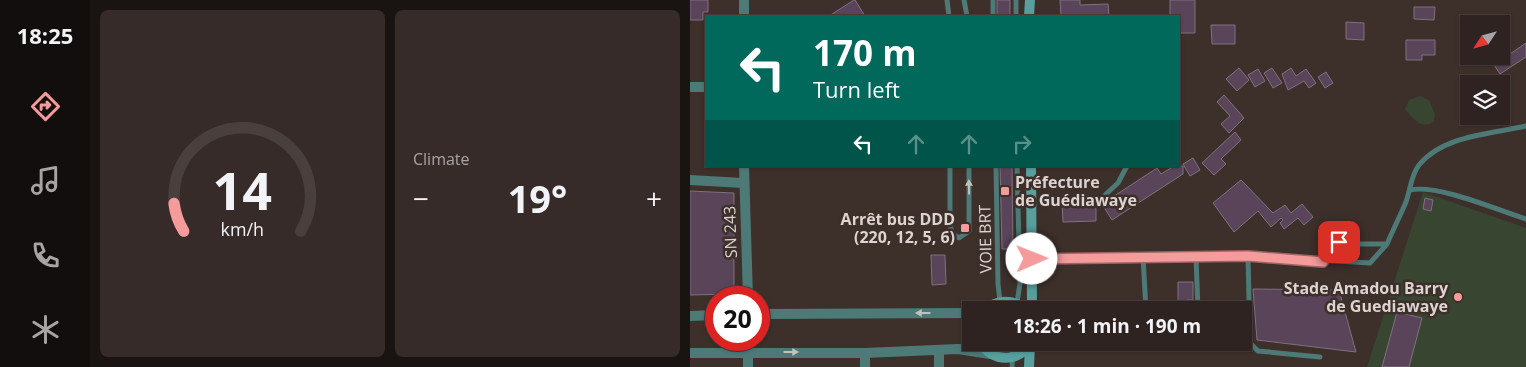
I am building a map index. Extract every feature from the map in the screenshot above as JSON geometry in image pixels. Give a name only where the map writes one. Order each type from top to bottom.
[{"type":"main road","points":[[1029,15],[1030,0]]},
{"type":"main road","points":[[1031,167],[1032,301]]},
{"type":"main road","points":[[994,359],[1012,362],[1025,351]]},
{"type":"main road","points":[[1029,367],[1030,351]]},
{"type":"street","points":[[744,0],[744,15]]},
{"type":"street","points":[[690,87],[705,87]]},
{"type":"street","name":"SN 243","points":[[744,167],[747,286]]},
{"type":"street","points":[[690,180],[743,183]]},
{"type":"street","points":[[770,314],[962,313]]},
{"type":"street","points":[[690,316],[705,315]]},
{"type":"street","points":[[690,353],[865,353],[958,350],[994,359]]},
{"type":"street","points":[[939,351],[939,367]]},
{"type":"street","points":[[748,352],[748,367]]},
{"type":"street","points":[[865,353],[866,367]]},
{"type":"lane","points":[[947,0],[949,15]]},
{"type":"lane","points":[[964,0],[967,15]]},
{"type":"lane","points":[[993,0],[993,15]]},
{"type":"lane","points":[[1016,0],[1016,15]]},
{"type":"lane","points":[[1032,259],[1248,256],[1323,262],[1370,263],[1387,244],[1418,166],[1442,147],[1481,135],[1526,126]]},
{"type":"lane","points":[[950,167],[950,226],[953,234],[959,238],[969,232],[969,167]]},
{"type":"lane","name":"VOIE BRT","points":[[996,167],[1000,301]]},
{"type":"lane","name":"VOIE BRT","points":[[1017,167],[1020,283],[1017,301]]},
{"type":"lane","points":[[1105,195],[1118,182],[1126,167]]},
{"type":"lane","points":[[1410,190],[1427,189],[1446,193],[1526,218]]},
{"type":"lane","points":[[1323,262],[1327,249],[1332,244],[1387,244]]},
{"type":"lane","points":[[1248,256],[1250,343],[1258,351],[1320,357]]},
{"type":"lane","points":[[1143,257],[1145,301]]},
{"type":"lane","points":[[1196,257],[1198,301]]},
{"type":"green space","points":[[1420,96],[1429,100],[1435,114],[1434,122],[1421,124],[1405,109],[1409,100]]},
{"type":"green space","name":"Stade Amadou Barry de Guediawaye","points":[[1423,192],[1526,228],[1526,367],[1367,367]]},
{"type":"building","points":[[690,0],[708,0],[708,12],[703,12],[703,20],[690,20]]},
{"type":"building","points":[[854,0],[864,15],[831,15]]},
{"type":"building","points":[[997,0],[1010,0],[1010,15],[997,15]]},
{"type":"building","points":[[1060,0],[1080,0],[1080,5],[1108,4],[1109,15],[1061,15]]},
{"type":"building","points":[[1170,0],[1195,0],[1195,33],[1180,33],[1180,15],[1170,15]]},
{"type":"building","points":[[1414,7],[1435,7],[1434,20],[1414,19]]},
{"type":"building","points":[[1346,22],[1364,23],[1364,40],[1346,39]]},
{"type":"building","points":[[1211,25],[1235,25],[1235,44],[1212,44]]},
{"type":"building","points":[[1406,40],[1435,40],[1435,55],[1422,55],[1422,60],[1406,60]]},
{"type":"building","points":[[1526,43],[1526,57],[1500,74],[1494,65],[1510,65],[1510,54]]},
{"type":"building","points":[[1239,68],[1249,80],[1237,91],[1226,79]]},
{"type":"building","points":[[1272,68],[1282,83],[1273,88],[1264,73]]},
{"type":"building","points":[[1291,68],[1296,76],[1306,69],[1316,83],[1309,88],[1304,81],[1288,90],[1282,74]]},
{"type":"building","points":[[1258,69],[1265,81],[1255,87],[1248,75]]},
{"type":"building","points":[[1326,72],[1333,83],[1325,88],[1318,77]]},
{"type":"building","points":[[1224,95],[1244,118],[1229,133],[1221,124],[1230,116],[1217,102]]},
{"type":"building","points":[[1235,132],[1241,140],[1221,159],[1226,164],[1214,175],[1202,163]]},
{"type":"building","points":[[1193,158],[1200,170],[1190,176],[1183,164]]},
{"type":"building","points":[[1183,166],[1183,174],[1112,220],[1102,204],[1157,168],[1161,174],[1172,167]]},
{"type":"building","points":[[1000,167],[1012,167],[1013,249],[1002,249]]},
{"type":"building","points":[[1241,180],[1273,213],[1285,205],[1291,213],[1302,204],[1313,217],[1304,225],[1298,218],[1284,229],[1280,223],[1283,220],[1281,218],[1271,227],[1258,211],[1234,232],[1213,203]]},
{"type":"building","points":[[690,191],[734,193],[734,286],[705,286],[705,295],[690,295]]},
{"type":"building","points":[[1425,198],[1433,200],[1431,211],[1423,209]]},
{"type":"building","points":[[1062,203],[1096,203],[1096,221],[1063,222]]},
{"type":"building","points":[[931,255],[945,255],[946,284],[932,285]]},
{"type":"building","points":[[1178,282],[1193,282],[1193,300],[1178,301]]},
{"type":"building","points":[[1253,289],[1339,290],[1356,352],[1257,340]]},
{"type":"building","points":[[1397,312],[1422,318],[1409,367],[1382,367]]},
{"type":"place","name":"Préfecture de Guédiawaye","points":[[1005,191]]},
{"type":"place","name":"Arrêt bus DDD (220, 12, 5, 6)","points":[[965,228]]},
{"type":"place","name":"Stade Amadou Barry de Guediawaye","points":[[1458,297]]},
{"type":"route","points":[[1032,259],[1248,256],[1323,262],[1327,249],[1332,244],[1339,242]]}]
